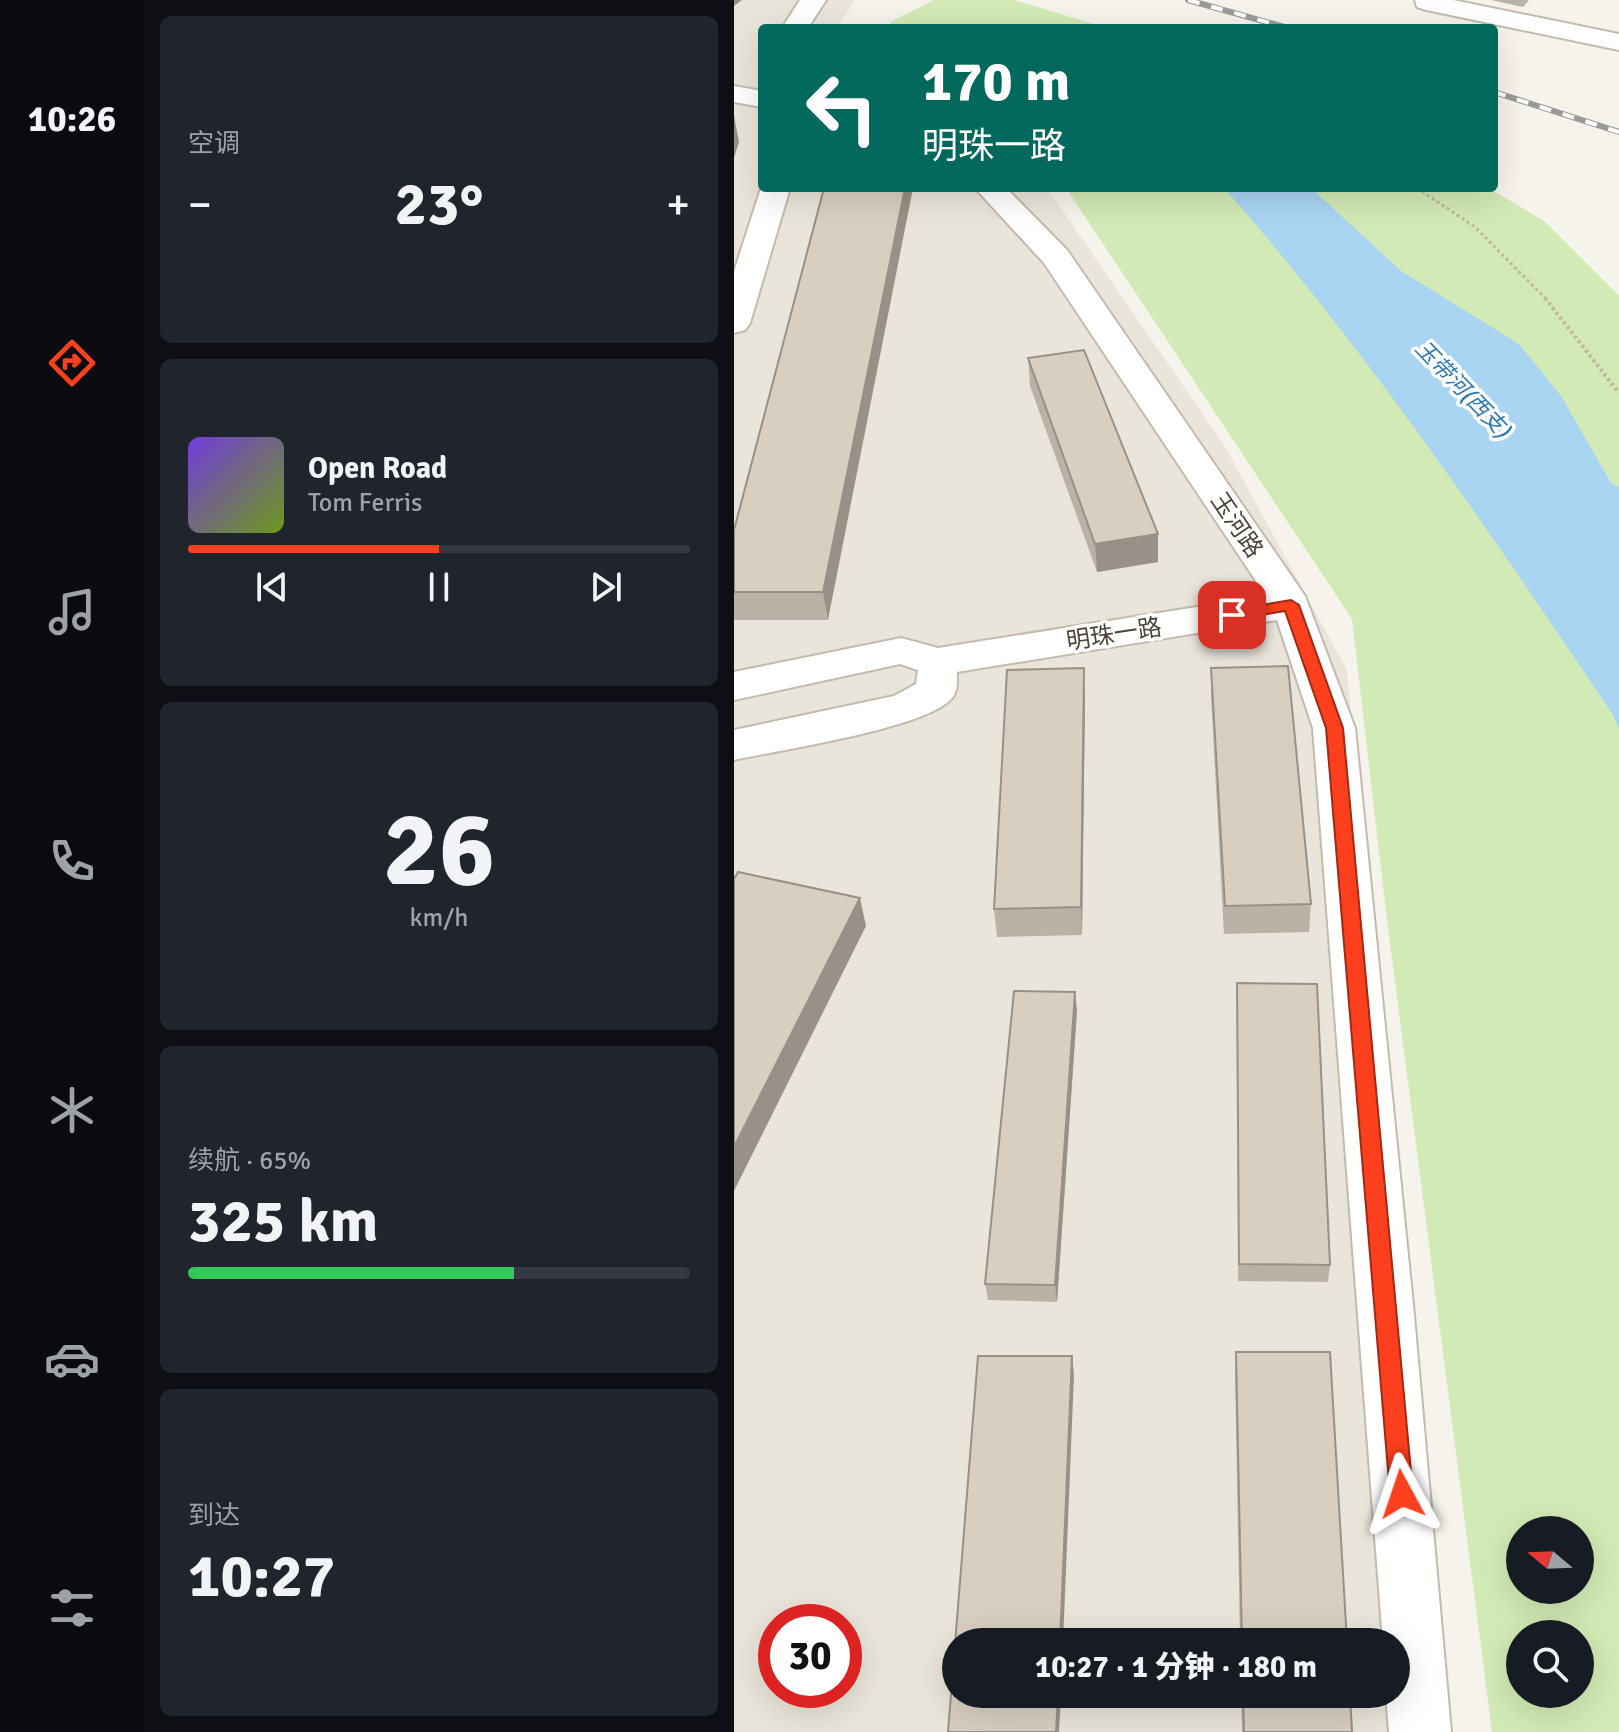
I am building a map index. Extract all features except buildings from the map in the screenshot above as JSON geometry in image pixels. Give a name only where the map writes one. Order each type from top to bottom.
[{"type":"street","points":[[798,24],[813,0]]},
{"type":"street","points":[[1426,2],[1619,42]]},
{"type":"street","points":[[734,323],[774,192]]},
{"type":"street","name":"玉河路","points":[[994,192],[1056,257],[1291,605],[1334,728],[1387,1315],[1420,1732]]},
{"type":"street","name":"明珠一路","points":[[734,686],[901,651],[938,662],[1291,605]]},
{"type":"street","points":[[734,745],[905,708],[936,691],[938,662]]},
{"type":"path","points":[[1423,192],[1475,227],[1556,310],[1619,393]]},
{"type":"shaded area","points":[[734,0],[855,0],[840,24],[758,24],[758,192],[1050,192],[1224,445],[1347,670],[1444,1732],[734,1732]]},
{"type":"green space","points":[[934,0],[1014,0],[1094,24],[891,24]]},
{"type":"green space","points":[[1069,192],[1496,192],[1544,221],[1619,296],[1619,1732],[1492,1732],[1386,912],[1352,619]]},
{"type":"water","name":"玉带河(西支)","points":[[1227,192],[1315,192],[1401,271],[1519,344],[1561,396],[1611,483],[1619,487],[1619,729],[1612,713],[1426,444],[1277,250]]},
{"type":"railway","points":[[1188,0],[1274,24]]},
{"type":"railway","points":[[1498,93],[1619,132]]},
{"type":"route","points":[[1232,615],[1291,605],[1334,728],[1402,1494]]}]
